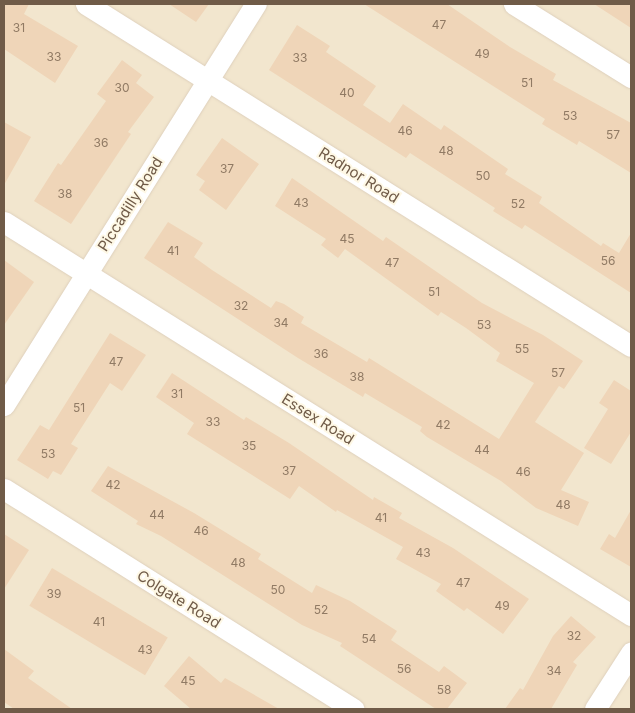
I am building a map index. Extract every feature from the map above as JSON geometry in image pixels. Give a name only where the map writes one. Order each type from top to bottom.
[{"type":"street","name":"Radnor Road","points":[[86,4],[631,346]]},
{"type":"street","name":"Piccadilly Road","points":[[4,405],[256,4]]},
{"type":"street","points":[[517,4],[631,77]]},
{"type":"street","name":"Essex Road","points":[[4,222],[631,616]]},
{"type":"street","name":"Colgate Road","points":[[4,489],[354,709]]},
{"type":"street","points":[[596,709],[631,653]]},
{"type":"shaded area","points":[[4,4],[631,4],[631,709],[4,709]]},
{"type":"building","points":[[4,4],[29,4],[24,14],[78,46],[55,83],[4,49]]},
{"type":"building","points":[[169,4],[209,4],[196,22]]},
{"type":"building","points":[[364,4],[447,4],[510,47],[556,74],[553,80],[631,123],[631,173],[579,141],[577,145],[542,124],[545,119]]},
{"type":"building","points":[[594,4],[631,4],[631,28],[611,15]]},
{"type":"building","points":[[297,25],[330,46],[326,52],[376,86],[363,105],[390,123],[403,104],[441,130],[444,125],[508,169],[505,174],[542,197],[539,203],[601,246],[603,243],[619,253],[631,233],[631,293],[525,225],[522,229],[493,211],[495,208],[410,153],[406,158],[269,70]]},
{"type":"building","points":[[122,60],[142,75],[136,83],[154,97],[128,132],[131,134],[71,224],[34,201],[58,163],[61,165],[106,101],[97,94]]},
{"type":"building","points":[[4,122],[31,137],[4,185]]},
{"type":"building","points":[[222,138],[259,164],[226,210],[199,190],[205,181],[196,175]]},
{"type":"building","points":[[292,178],[383,241],[386,237],[482,303],[543,335],[583,361],[564,389],[559,386],[535,422],[584,453],[561,490],[589,502],[578,526],[536,508],[501,481],[427,437],[420,431],[422,427],[365,393],[363,397],[298,358],[144,258],[168,222],[203,243],[194,257],[212,270],[271,308],[276,301],[284,304],[304,317],[301,323],[367,362],[369,358],[499,439],[534,383],[496,361],[500,353],[466,328],[441,312],[438,316],[345,249],[338,258],[321,245],[326,239],[275,206]]},
{"type":"building","points":[[4,260],[34,282],[4,325]]},
{"type":"building","points":[[110,333],[146,355],[122,391],[110,383],[71,444],[78,448],[61,475],[53,471],[48,479],[17,460],[40,425],[49,430]]},
{"type":"building","points":[[172,373],[244,420],[246,417],[289,443],[373,500],[374,497],[402,513],[399,518],[453,548],[529,599],[503,634],[467,608],[464,611],[436,591],[441,584],[396,559],[403,547],[337,510],[336,512],[299,486],[290,499],[187,434],[194,423],[156,397]]},
{"type":"building","points":[[614,380],[631,391],[631,432],[611,464],[584,448],[608,409],[599,403]]},
{"type":"building","points":[[108,466],[194,513],[261,554],[258,559],[312,593],[316,585],[350,601],[397,631],[391,640],[439,672],[444,666],[467,683],[447,709],[436,709],[340,646],[342,643],[302,625],[161,536],[136,524],[138,521],[91,491]]},
{"type":"building","points":[[631,510],[631,567],[600,549],[609,534],[615,538]]},
{"type":"building","points":[[4,534],[29,550],[4,589]]},
{"type":"building","points":[[52,568],[168,638],[145,675],[29,606]]},
{"type":"building","points":[[571,616],[596,637],[573,662],[577,665],[551,709],[505,709],[520,688],[523,690],[553,636]]},
{"type":"building","points":[[4,649],[34,671],[28,678],[72,709],[14,709],[4,702]]},
{"type":"building","points":[[189,656],[221,683],[225,678],[279,709],[191,709],[164,686]]}]
